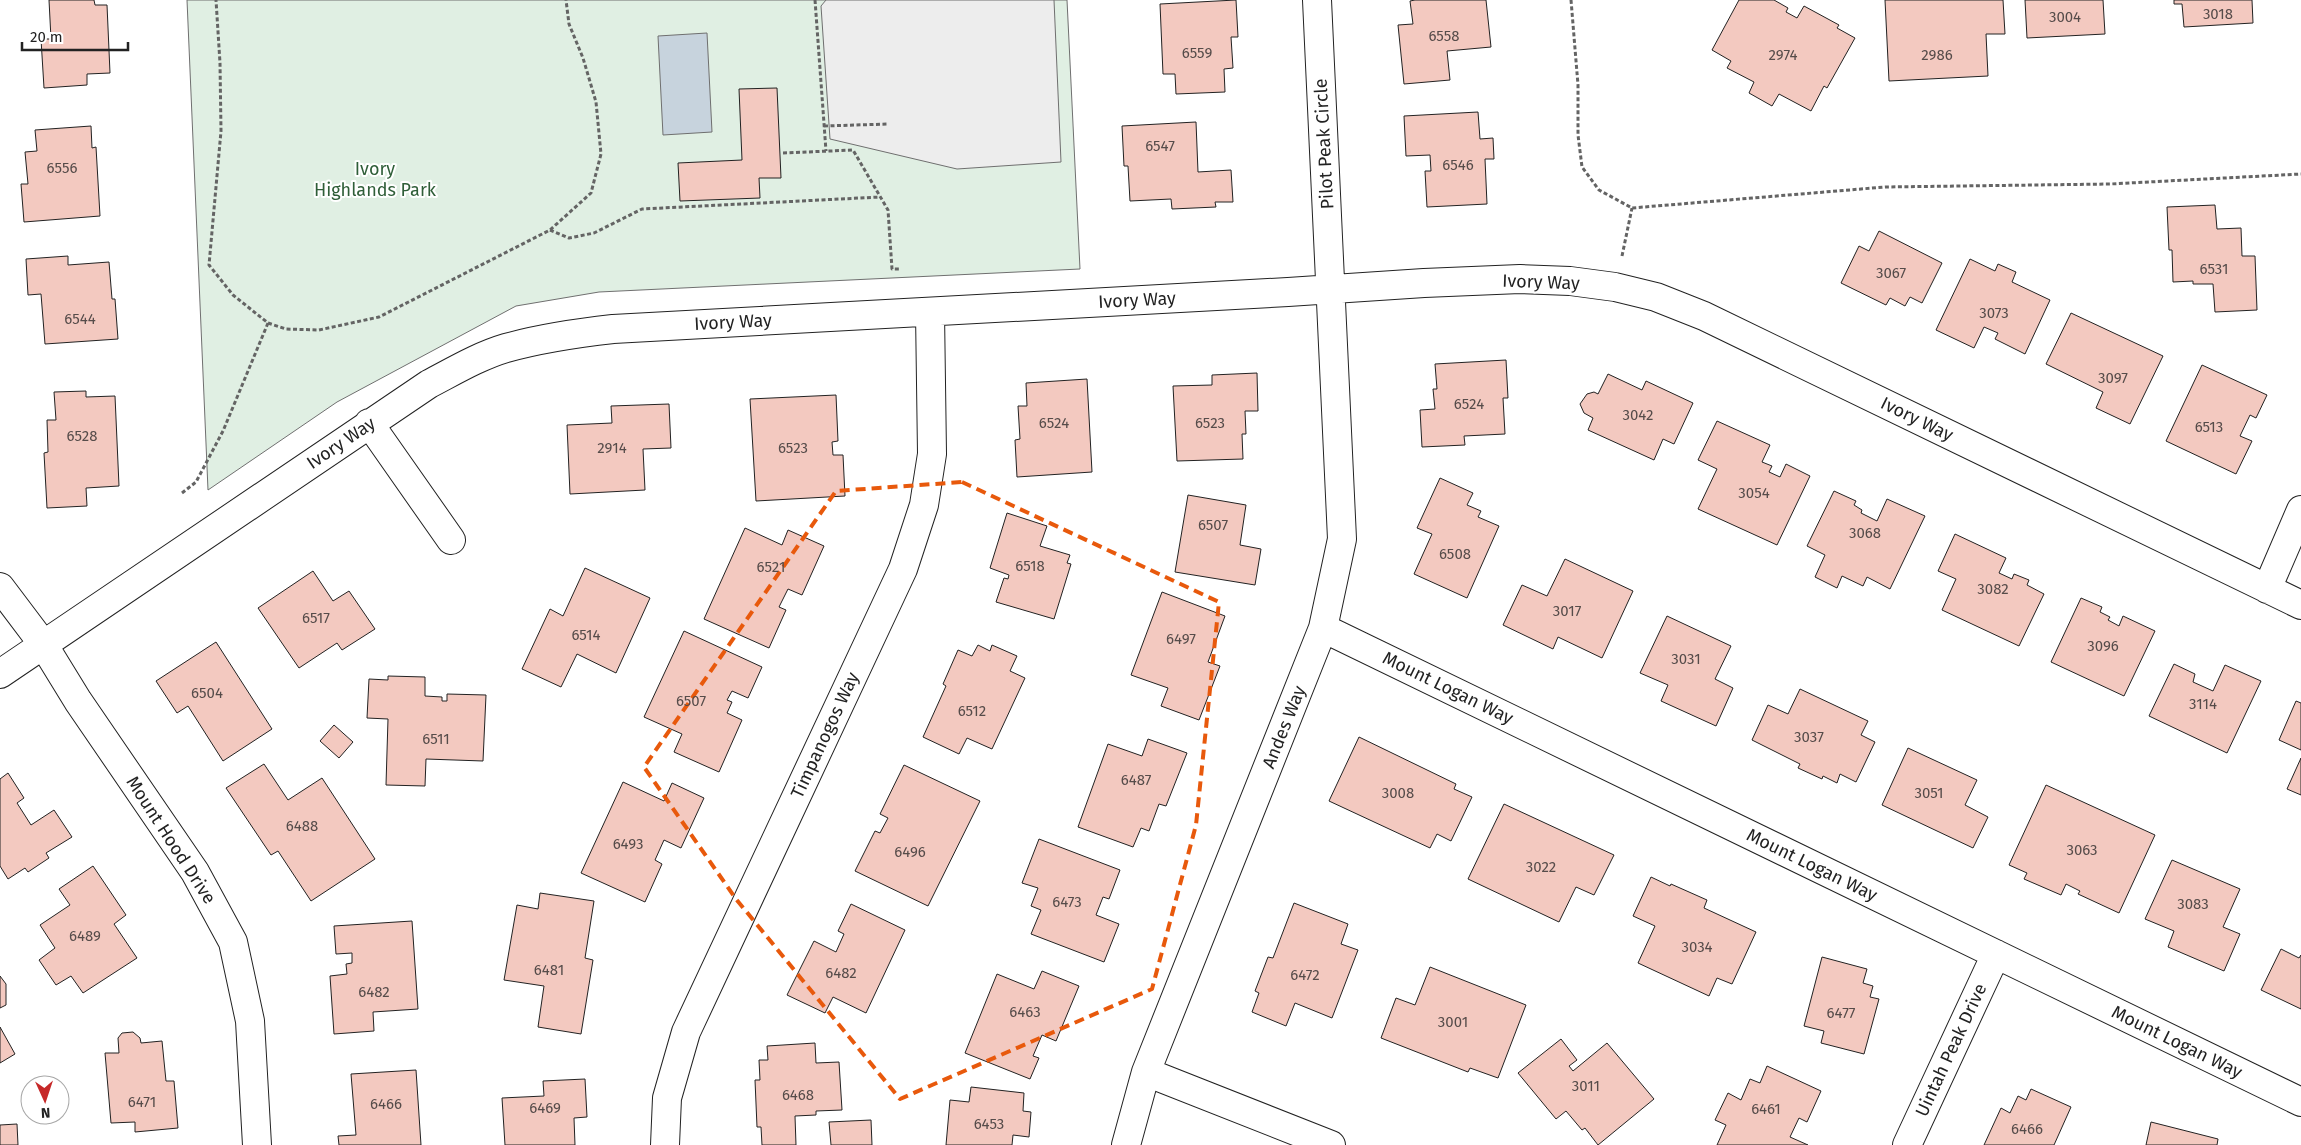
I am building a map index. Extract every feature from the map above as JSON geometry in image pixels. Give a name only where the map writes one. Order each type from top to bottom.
[{"type":"street","name":"Pilot Peak Circle","points":[[1317,0],[1330,289]]},
{"type":"street","name":"Ivory Way","points":[[0,674],[429,384],[467,364],[505,349],[558,335],[613,329],[1424,283],[1570,281],[1615,287],[1656,297],[1704,316],[2301,605]]},
{"type":"street","name":"Andes Way","points":[[1126,1145],[1146,1072],[1323,628],[1342,539],[1330,289]]},
{"type":"street","name":"Timpanogos Way","points":[[665,1145],[667,1098],[686,1032],[903,569],[924,505],[932,454],[930,312]]},
{"type":"street","points":[[369,423],[451,540]]},
{"type":"street","points":[[2267,589],[2301,510]]},
{"type":"street","name":"Mount Hood Drive","points":[[0,588],[42,644],[78,701],[195,872],[233,942],[250,1021],[257,1145]]},
{"type":"street","name":"Mount Logan Way","points":[[1323,628],[2301,1102]]},
{"type":"street","name":"Uintah Peak Drive","points":[[1907,1145],[1996,954]]},
{"type":"street","points":[[1146,1072],[1331,1145]]},
{"type":"path","points":[[216,0],[220,63],[221,131],[209,265],[233,295],[268,323],[286,329],[319,330],[380,317],[550,230],[591,192],[601,154],[596,102],[583,58],[569,24],[566,0]]},
{"type":"path","points":[[815,0],[826,151]]},
{"type":"path","points":[[1571,0],[1578,85],[1578,135],[1582,167],[1599,190],[1632,208],[1885,187],[2110,184],[2301,174]]},
{"type":"path","points":[[824,126],[888,124]]},
{"type":"path","points":[[783,154],[853,150],[888,210],[892,269],[900,269]]},
{"type":"path","points":[[550,230],[569,238],[594,233],[642,209],[880,197]]},
{"type":"path","points":[[1622,256],[1632,208]]},
{"type":"path","points":[[182,493],[196,482],[224,431],[268,323]]},
{"type":"highlighted area","points":[[962,482],[1219,602],[1196,825],[1152,989],[900,1099],[736,899],[644,767],[836,491]]},
{"type":"green space","name":"Ivory Highlands Park","points":[[187,0],[1067,0],[1080,269],[599,292],[516,306],[337,402],[208,490]]},
{"type":"shaded area","points":[[826,0],[1054,0],[1061,162],[957,169],[830,139],[821,6]]},
{"type":"shaded area","points":[[707,33],[712,132],[663,135],[658,36]]},
{"type":"building","points":[[49,0],[94,0],[95,5],[107,5],[110,73],[87,74],[87,85],[44,88],[41,39],[51,39]]},
{"type":"building","points":[[1236,0],[1238,37],[1231,37],[1233,68],[1224,69],[1225,92],[1176,94],[1175,74],[1163,74],[1160,4]]},
{"type":"building","points":[[1486,0],[1491,47],[1447,51],[1450,80],[1404,84],[1398,25],[1413,24],[1410,1]]},
{"type":"building","points":[[1739,0],[1774,0],[1788,8],[1786,12],[1797,18],[1804,6],[1839,25],[1837,28],[1855,38],[1827,88],[1824,86],[1811,111],[1779,94],[1772,106],[1749,93],[1754,82],[1727,68],[1731,61],[1712,50]]},
{"type":"building","points":[[1885,0],[2003,0],[2005,34],[1986,34],[1988,76],[1889,81]]},
{"type":"building","points":[[2025,0],[2103,0],[2105,34],[2027,38]]},
{"type":"building","points":[[2174,0],[2252,0],[2253,23],[2184,27],[2182,4],[2174,4]]},
{"type":"building","points":[[777,88],[781,178],[759,178],[760,198],[680,201],[678,163],[742,160],[739,89]]},
{"type":"building","points":[[1478,112],[1480,139],[1493,138],[1494,159],[1485,159],[1487,204],[1427,207],[1425,171],[1431,171],[1430,155],[1406,156],[1404,116]]},
{"type":"building","points":[[1196,122],[1198,172],[1231,170],[1233,202],[1215,202],[1216,207],[1172,209],[1171,199],[1130,201],[1128,166],[1124,166],[1122,126]]},
{"type":"building","points":[[91,126],[92,148],[96,147],[100,216],[24,222],[21,184],[28,184],[25,152],[37,151],[35,130]]},
{"type":"building","points":[[2215,205],[2217,229],[2241,228],[2242,256],[2255,256],[2257,310],[2215,312],[2213,284],[2193,284],[2193,281],[2173,282],[2172,250],[2169,250],[2167,207]]},
{"type":"building","points":[[1879,231],[1942,263],[1922,303],[1910,297],[1905,306],[1890,298],[1886,305],[1841,283],[1859,246],[1869,251]]},
{"type":"building","points":[[68,256],[68,265],[109,262],[112,299],[115,299],[118,339],[45,344],[41,294],[28,295],[26,259]]},
{"type":"building","points":[[1970,259],[1995,271],[1998,264],[2016,272],[2012,282],[2050,300],[2025,354],[1995,339],[1998,333],[1984,327],[1974,348],[1936,330]]},
{"type":"building","points":[[2071,313],[2163,356],[2130,424],[2096,408],[2103,392],[2046,364]]},
{"type":"building","points":[[1506,360],[1508,398],[1503,398],[1505,434],[1464,436],[1465,445],[1422,447],[1420,410],[1435,409],[1433,389],[1437,389],[1435,364]]},
{"type":"building","points":[[2202,365],[2267,395],[2256,418],[2250,415],[2240,436],[2252,441],[2236,474],[2166,441]]},
{"type":"building","points":[[1257,373],[1258,411],[1245,411],[1246,434],[1242,434],[1243,459],[1177,461],[1173,386],[1212,385],[1212,375]]},
{"type":"building","points":[[1608,374],[1642,390],[1646,381],[1693,403],[1674,444],[1663,439],[1654,460],[1588,430],[1593,418],[1584,413],[1580,404],[1587,394],[1594,392],[1598,394]]},
{"type":"building","points":[[1087,379],[1092,472],[1017,477],[1015,440],[1020,439],[1018,406],[1027,406],[1026,383]]},
{"type":"building","points":[[86,391],[86,397],[115,396],[119,486],[86,488],[87,506],[47,508],[44,453],[48,452],[47,420],[56,420],[54,392]]},
{"type":"building","points":[[836,395],[838,441],[832,442],[833,455],[843,455],[845,496],[756,501],[750,399]]},
{"type":"building","points":[[669,404],[671,448],[643,449],[645,490],[570,494],[567,425],[612,423],[611,406]]},
{"type":"building","points":[[1717,421],[1770,445],[1762,462],[1772,466],[1769,472],[1780,477],[1786,464],[1810,476],[1777,545],[1698,509],[1717,469],[1698,460]]},
{"type":"building","points":[[1440,478],[1473,493],[1467,505],[1481,511],[1478,517],[1499,526],[1467,598],[1414,574],[1432,534],[1417,528]]},
{"type":"building","points":[[1834,491],[1856,501],[1854,505],[1862,510],[1861,513],[1877,521],[1887,499],[1925,516],[1890,589],[1867,577],[1863,586],[1842,576],[1837,588],[1815,577],[1825,555],[1807,546]]},
{"type":"building","points":[[1188,495],[1246,505],[1240,545],[1261,549],[1255,585],[1175,572]]},
{"type":"building","points":[[1007,513],[1047,526],[1040,546],[1070,555],[1067,563],[1071,564],[1054,619],[996,602],[1004,578],[1008,579],[1009,575],[990,568]]},
{"type":"building","points":[[745,528],[782,545],[788,530],[824,546],[802,595],[788,589],[779,607],[786,610],[769,648],[704,619]]},
{"type":"building","points":[[1955,534],[2006,558],[1999,573],[2012,579],[2014,574],[2029,580],[2027,585],[2044,594],[2019,646],[1942,610],[1956,579],[1938,571]]},
{"type":"building","points":[[1565,559],[1633,591],[1602,658],[1558,637],[1553,649],[1503,625],[1522,585],[1547,596]]},
{"type":"building","points":[[585,568],[650,598],[616,673],[577,654],[561,687],[522,669],[550,609],[563,616]]},
{"type":"building","points":[[313,571],[333,601],[349,591],[375,629],[342,650],[337,643],[299,668],[258,608]]},
{"type":"building","points":[[1162,592],[1225,616],[1208,662],[1220,666],[1199,720],[1161,706],[1168,688],[1131,675]]},
{"type":"building","points":[[2081,598],[2102,607],[2100,612],[2110,617],[2108,620],[2119,626],[2123,616],[2155,631],[2124,696],[2051,662]]},
{"type":"building","points":[[1667,616],[1731,646],[1715,679],[1733,688],[1716,726],[1661,701],[1668,685],[1640,673]]},
{"type":"building","points":[[684,631],[762,667],[748,698],[732,691],[727,700],[732,702],[727,713],[742,720],[719,772],[674,752],[682,734],[644,717]]},
{"type":"building","points":[[216,642],[272,729],[223,761],[188,706],[177,713],[156,681]]},
{"type":"building","points":[[978,645],[990,651],[992,645],[1017,656],[1010,671],[1025,678],[992,749],[967,738],[959,754],[923,737],[946,686],[943,684],[958,650],[972,656]]},
{"type":"building","points":[[2174,664],[2195,674],[2193,682],[2213,691],[2225,665],[2261,681],[2227,753],[2149,716]]},
{"type":"building","points":[[388,676],[425,677],[425,696],[442,697],[442,701],[447,701],[447,694],[486,695],[483,761],[426,759],[425,786],[386,785],[388,719],[367,718],[369,679],[388,680]]},
{"type":"building","points":[[1800,689],[1868,721],[1861,735],[1875,742],[1856,782],[1840,774],[1837,783],[1823,776],[1822,779],[1798,768],[1800,764],[1752,740],[1768,705],[1788,714]]},
{"type":"building","points":[[2296,701],[2301,703],[2301,750],[2279,740]]},
{"type":"building","points":[[334,725],[353,742],[339,758],[320,741]]},
{"type":"building","points":[[1359,737],[1456,784],[1454,789],[1472,797],[1451,841],[1437,834],[1430,848],[1329,801]]},
{"type":"building","points":[[1148,739],[1187,753],[1166,806],[1159,804],[1149,831],[1141,828],[1133,847],[1078,827],[1108,744],[1142,756]]},
{"type":"building","points":[[1908,748],[1977,780],[1965,805],[1988,817],[1973,848],[1882,805]]},
{"type":"building","points":[[2301,758],[2301,795],[2287,789]]},
{"type":"building","points":[[264,764],[288,800],[322,778],[375,859],[311,901],[278,851],[271,855],[226,788]]},
{"type":"building","points":[[904,765],[980,801],[928,906],[855,871],[875,831],[880,833],[888,818],[880,814]]},
{"type":"building","points":[[8,773],[24,798],[17,803],[31,825],[54,810],[72,837],[46,853],[49,858],[28,872],[25,868],[8,879],[0,866],[0,779]]},
{"type":"building","points":[[623,782],[664,801],[672,783],[704,798],[681,848],[664,840],[655,860],[662,864],[645,902],[581,873]]},
{"type":"building","points":[[2046,785],[2155,835],[2119,913],[2078,894],[2080,891],[2066,884],[2061,895],[2024,879],[2027,873],[2009,865]]},
{"type":"building","points":[[1504,804],[1614,855],[1594,895],[1576,887],[1559,922],[1468,879]]},
{"type":"building","points":[[1039,839],[1120,870],[1109,899],[1103,897],[1096,915],[1119,924],[1104,962],[1031,934],[1041,910],[1031,906],[1038,888],[1022,883]]},
{"type":"building","points":[[2172,860],[2240,889],[2223,927],[2240,934],[2224,971],[2168,947],[2174,931],[2145,919]]},
{"type":"building","points":[[93,866],[126,915],[114,924],[137,958],[83,993],[71,976],[56,985],[39,960],[55,948],[40,925],[70,905],[59,889]]},
{"type":"building","points":[[1651,877],[1707,900],[1704,908],[1756,932],[1732,984],[1717,978],[1709,996],[1638,963],[1655,926],[1633,916]]},
{"type":"building","points":[[540,893],[594,901],[585,958],[593,960],[581,1034],[538,1027],[544,986],[504,980],[517,905],[538,909]]},
{"type":"building","points":[[1294,903],[1348,924],[1341,944],[1358,950],[1332,1018],[1295,1003],[1286,1026],[1252,1012],[1259,993],[1255,991],[1268,957],[1273,958]]},
{"type":"building","points":[[851,904],[905,930],[866,1013],[833,997],[825,1013],[787,995],[814,941],[836,952],[844,934],[838,931]]},
{"type":"building","points":[[412,921],[418,1009],[373,1012],[374,1031],[334,1034],[330,976],[347,974],[346,964],[352,963],[352,953],[336,954],[334,926]]},
{"type":"building","points":[[2281,949],[2299,958],[2301,955],[2301,1009],[2261,990]]},
{"type":"building","points":[[1822,957],[1867,969],[1863,983],[1873,986],[1870,997],[1879,999],[1864,1054],[1821,1043],[1824,1031],[1804,1026]]},
{"type":"building","points":[[1430,967],[1526,1005],[1498,1078],[1470,1068],[1468,1072],[1381,1038],[1396,998],[1415,1005]]},
{"type":"building","points":[[1042,971],[1079,986],[1056,1041],[1042,1035],[1033,1056],[1039,1058],[1030,1079],[965,1053],[997,974],[1034,989]]},
{"type":"building","points":[[0,976],[6,984],[6,1005],[0,1008]]},
{"type":"building","points":[[0,1027],[15,1054],[0,1063]]},
{"type":"building","points":[[133,1032],[140,1038],[141,1043],[162,1041],[166,1081],[174,1081],[178,1128],[135,1132],[135,1122],[111,1123],[105,1053],[119,1053],[118,1038],[122,1033]]},
{"type":"building","points":[[1561,1039],[1577,1060],[1569,1066],[1573,1071],[1607,1043],[1654,1099],[1598,1145],[1585,1128],[1582,1130],[1566,1111],[1556,1119],[1518,1073]]},
{"type":"building","points":[[815,1043],[816,1063],[839,1062],[842,1110],[816,1111],[816,1115],[795,1116],[796,1145],[762,1145],[761,1127],[757,1127],[755,1080],[760,1080],[759,1060],[768,1060],[767,1046]]},
{"type":"building","points":[[1767,1066],[1821,1091],[1807,1122],[1799,1118],[1790,1137],[1808,1145],[1717,1145],[1726,1125],[1715,1120],[1728,1093],[1741,1100],[1750,1079],[1760,1083]]},
{"type":"building","points":[[416,1070],[421,1145],[339,1145],[338,1136],[356,1135],[351,1074]]},
{"type":"building","points":[[585,1079],[587,1117],[574,1118],[575,1145],[505,1145],[502,1098],[544,1096],[543,1081]]},
{"type":"building","points":[[971,1087],[1024,1093],[1023,1111],[1031,1112],[1029,1137],[1013,1135],[1012,1145],[946,1145],[950,1100],[969,1102]]},
{"type":"building","points":[[2031,1089],[2071,1107],[2054,1145],[1984,1145],[2001,1108],[2010,1113],[2018,1096],[2026,1100]]},
{"type":"building","points":[[871,1120],[872,1145],[831,1145],[829,1122]]},
{"type":"building","points":[[2151,1122],[2218,1139],[2217,1145],[2146,1145]]},
{"type":"building","points":[[17,1124],[18,1145],[0,1145],[0,1125]]}]
